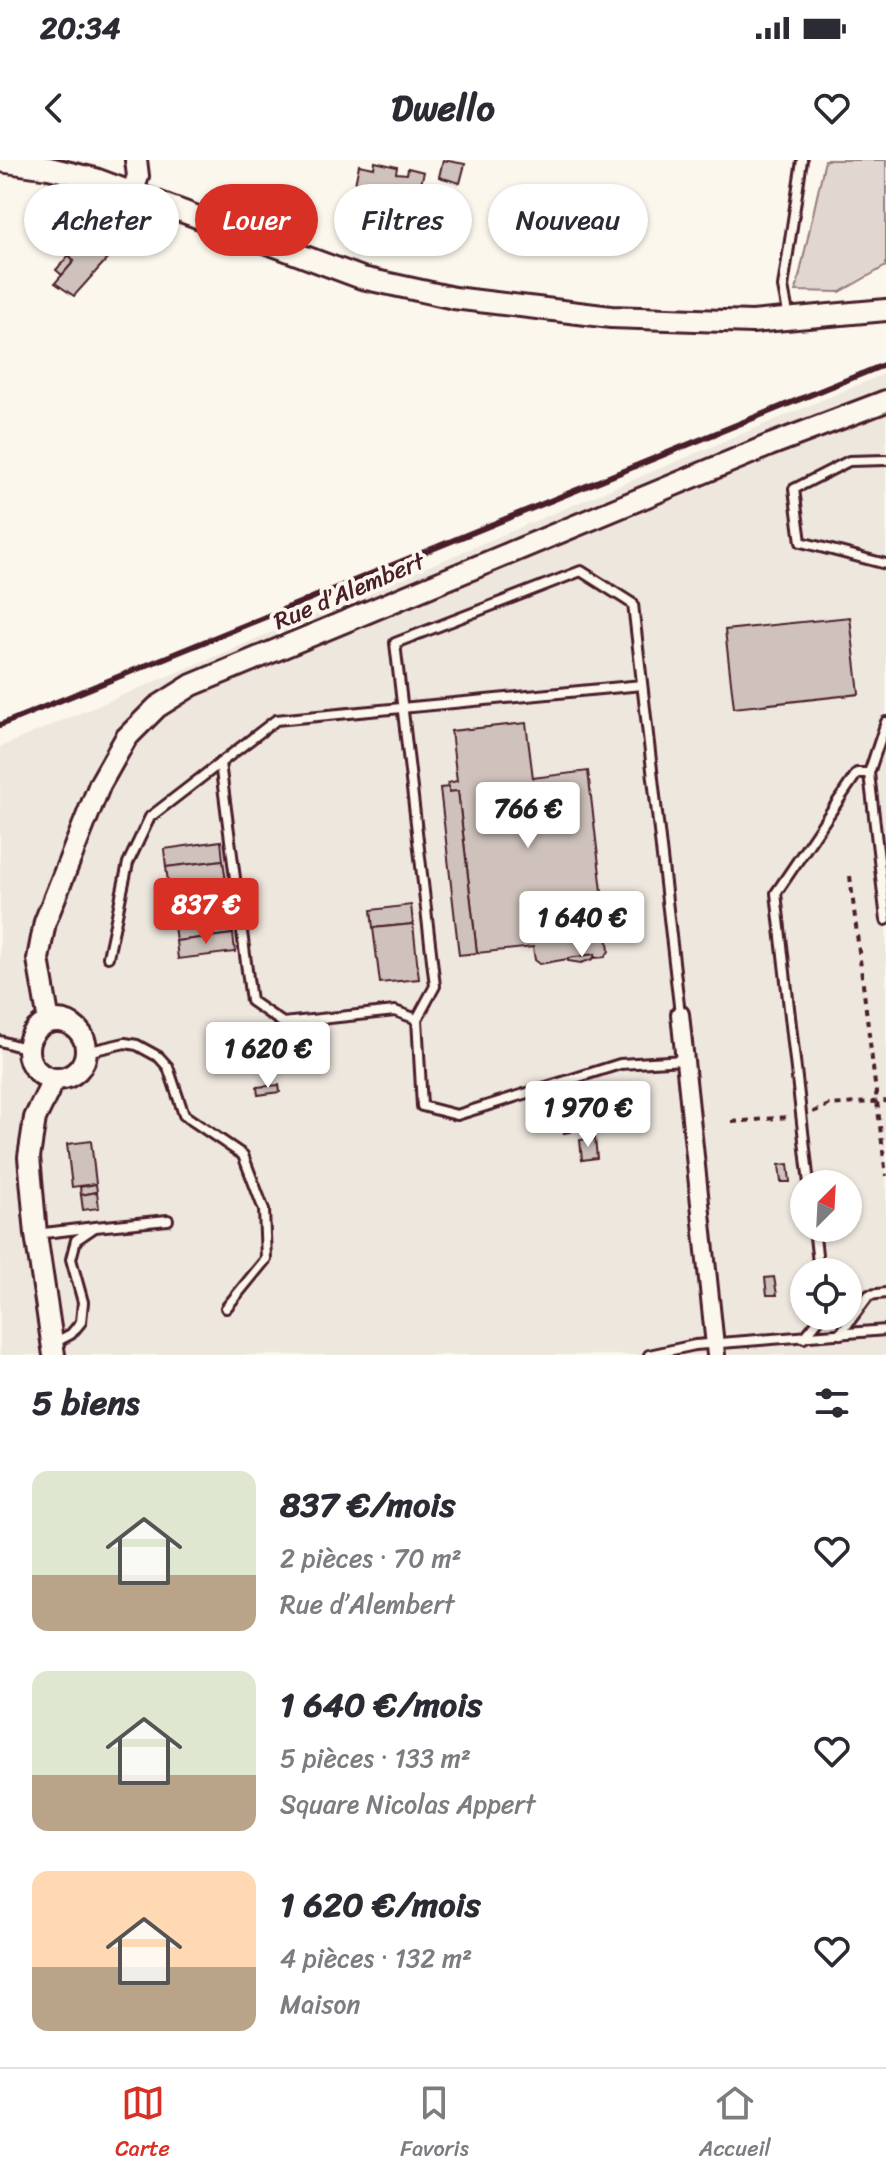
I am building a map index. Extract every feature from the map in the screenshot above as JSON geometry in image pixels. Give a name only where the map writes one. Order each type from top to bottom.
[{"type":"street","points":[[135,184],[138,176],[136,160]]},
{"type":"street","points":[[0,161],[49,168],[107,184]]},
{"type":"street","points":[[179,210],[362,278],[454,298],[611,317],[752,322],[886,310]]},
{"type":"street","name":"Rue d’Alembert","points":[[49,1022],[38,959],[45,922],[100,784],[126,738],[157,707],[192,685],[770,445],[886,401]]},
{"type":"street","points":[[680,1014],[716,1350]]},
{"type":"street","points":[[49,1022],[67,1023],[81,1034],[86,1052],[79,1069],[72,1075],[54,1079],[32,1066],[28,1049],[34,1032],[49,1022]]},
{"type":"street","points":[[54,1079],[35,1118],[29,1157],[36,1234],[54,1349]]},
{"type":"lane","points":[[790,319],[783,287],[802,160]]},
{"type":"lane","points":[[886,460],[849,461],[794,489],[801,542],[886,564]]},
{"type":"lane","points":[[680,1014],[633,604],[581,571],[395,643],[435,986],[417,1019],[422,1106],[457,1115],[620,1064],[684,1060]]},
{"type":"lane","points":[[108,957],[128,863],[150,817],[276,720],[642,685]]},
{"type":"lane","points":[[886,722],[869,773],[886,920]]},
{"type":"lane","points":[[220,763],[251,1001],[283,1023],[395,1011],[417,1019]]},
{"type":"lane","points":[[807,1170],[776,893],[857,773],[869,773]]},
{"type":"lane","points":[[0,1041],[28,1049]]},
{"type":"lane","points":[[86,1052],[125,1043],[149,1050],[168,1067],[184,1115],[243,1155],[264,1210],[266,1259],[226,1308]]},
{"type":"lane","points":[[36,1234],[168,1220]]},
{"type":"lane","points":[[54,1349],[81,1322],[83,1302],[71,1259],[76,1240],[95,1227]]},
{"type":"lane","points":[[840,1334],[869,1295],[886,1293]]},
{"type":"lane","points":[[804,1338],[811,1330]]},
{"type":"lane","points":[[649,1355],[695,1345],[716,1350],[886,1330]]},
{"type":"path","points":[[850,876],[886,1176]]},
{"type":"shaded area","points":[[825,160],[886,160],[886,266],[840,292],[796,291]]},
{"type":"shaded area","points":[[886,373],[886,1355],[0,1355],[0,747]]},
{"type":"building","points":[[443,160],[465,164],[460,183],[439,177]]},
{"type":"building","points":[[375,162],[397,167],[396,173],[407,174],[408,168],[424,172],[421,184],[355,184],[359,165],[374,168]]},
{"type":"building","points":[[68,256],[74,261],[62,275],[56,270]]},
{"type":"building","points":[[70,256],[108,258],[74,296],[55,283],[74,261]]},
{"type":"building","points":[[850,617],[859,694],[734,708],[725,630]]},
{"type":"building","points":[[526,723],[533,778],[588,771],[609,951],[605,957],[595,958],[595,954],[540,964],[535,960],[533,947],[477,953],[458,791],[449,792],[448,783],[457,781],[451,731]]},
{"type":"building","points":[[449,787],[449,792],[458,791],[477,953],[459,955],[440,788]]},
{"type":"building","points":[[221,841],[223,860],[166,867],[164,849]]},
{"type":"building","points":[[223,860],[233,934],[176,941],[166,867]]},
{"type":"building","points":[[411,905],[413,924],[373,928],[371,910]]},
{"type":"building","points":[[413,924],[419,979],[380,983],[373,928]]},
{"type":"building","points":[[233,934],[235,952],[178,959],[176,941]]},
{"type":"building","points":[[595,954],[593,959],[581,963],[568,961],[568,958]]},
{"type":"building","points":[[279,1085],[280,1092],[258,1095],[257,1087]]},
{"type":"building","points":[[563,1121],[569,1121],[570,1132],[564,1133]]},
{"type":"building","points":[[595,1138],[597,1158],[582,1160],[580,1140]]},
{"type":"building","points":[[91,1141],[96,1184],[72,1187],[67,1144]]},
{"type":"building","points":[[788,1164],[790,1182],[781,1182],[779,1165]]},
{"type":"building","points":[[96,1184],[97,1192],[81,1195],[80,1187]]},
{"type":"building","points":[[97,1192],[99,1208],[83,1210],[81,1195]]},
{"type":"building","points":[[774,1277],[777,1295],[767,1295],[765,1278]]},
{"type":"railway","points":[[0,725],[886,364]]}]
